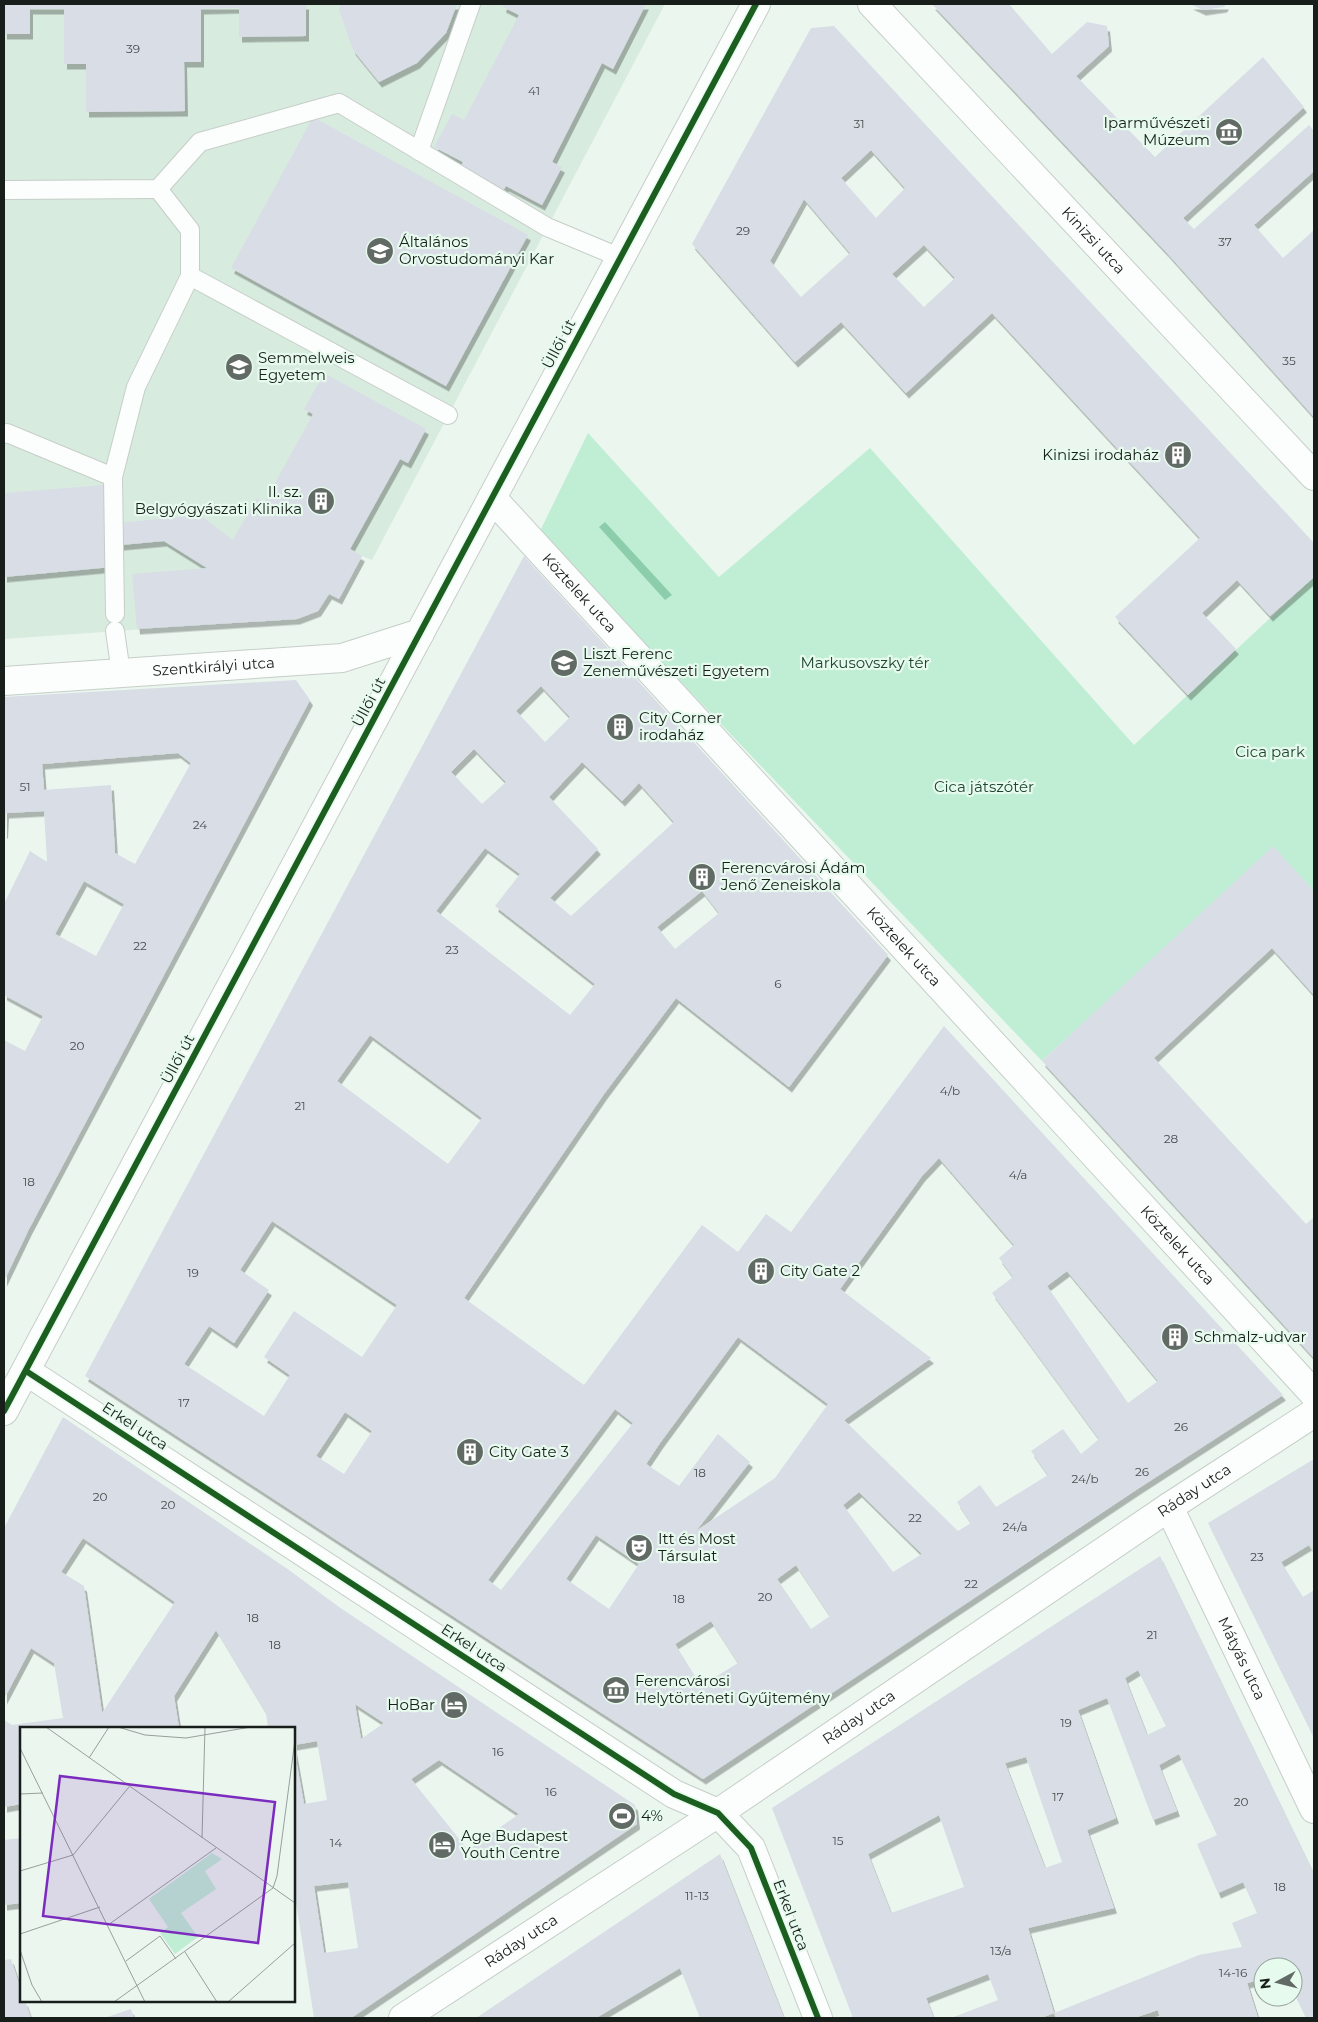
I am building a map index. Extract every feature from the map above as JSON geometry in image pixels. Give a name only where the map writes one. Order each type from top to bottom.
[{"type":"street","name":"Üllői út","points":[[4,1412],[756,4]]},
{"type":"street","name":"Kinizsi utca","points":[[872,4],[1314,476]]},
{"type":"street","name":"Köztelek utca","points":[[492,498],[1314,1394]]},
{"type":"street","name":"Szentkirályi utca","points":[[4,681],[342,658],[420,633]]},
{"type":"street","name":"Erkel utca","points":[[26,1371],[674,1794],[718,1813],[751,1848],[818,2018]]},
{"type":"street","name":"Ráday utca","points":[[403,2018],[718,1813],[1169,1507],[1314,1413]]},
{"type":"street","name":"Mátyás utca","points":[[1169,1507],[1314,1809]]},
{"type":"lane","points":[[419,151],[471,4]]},
{"type":"lane","points":[[4,190],[158,189],[200,142],[339,103],[547,227],[619,258]]},
{"type":"lane","points":[[121,673],[115,622],[113,477],[136,387],[190,276],[190,230],[158,189]]},
{"type":"lane","points":[[190,276],[448,415]]},
{"type":"lane","points":[[4,434],[7,433],[113,477]]},
{"type":"shaded area","name":"Semmelweis Egyetem","points":[[4,4],[665,4],[372,560],[362,556],[339,599],[329,594],[318,611],[275,620],[4,639]]},
{"type":"shaded area","points":[[605,522],[672,595],[665,600],[599,527]]},
{"type":"green space","name":"Markusovszky tér","points":[[588,433],[719,577],[870,448],[1134,745],[1314,577],[1314,891],[1273,847],[1042,1061],[539,533]]},
{"type":"building","points":[[4,4],[306,4],[306,36],[239,37],[239,8],[201,9],[201,62],[184,62],[185,111],[86,112],[86,64],[64,64],[64,9],[30,9],[30,34],[4,34]]},
{"type":"building","points":[[340,4],[457,4],[446,33],[417,63],[379,82],[353,50],[339,10]]},
{"type":"building","points":[[504,4],[646,4],[613,69],[602,63],[552,162],[562,167],[542,205],[506,186],[503,191],[460,169],[463,162],[434,147],[452,114],[464,120],[519,15],[503,7]]},
{"type":"building","points":[[932,4],[1009,4],[1052,54],[1087,22],[1107,26],[1109,46],[1076,76],[1155,157],[1263,57],[1304,107],[1183,218],[1194,229],[1309,125],[1314,131],[1314,171],[1254,225],[1283,258],[1314,230],[1314,417],[1167,253]]},
{"type":"building","points":[[1190,4],[1226,4],[1224,7],[1203,10]]},
{"type":"building","points":[[834,26],[1314,543],[1314,577],[1270,616],[1237,580],[1202,613],[1236,649],[1188,695],[1115,617],[1200,538],[992,313],[906,393],[841,322],[795,362],[692,244],[811,28]],"holes":[[[871,150],[905,188],[876,218],[841,178]],[[804,199],[850,253],[801,297],[770,261]],[[924,245],[955,278],[924,307],[892,274]]]},
{"type":"building","name":"Általános Orvostudományi Kar","points":[[313,117],[528,235],[446,386],[231,268]]},
{"type":"building","name":"II. sz. Belgyógyászati Klinika","points":[[324,373],[426,429],[408,463],[400,459],[350,549],[362,556],[339,599],[329,594],[318,611],[297,619],[137,629],[132,574],[207,568],[164,541],[110,546],[112,567],[4,577],[4,493],[104,485],[108,524],[200,515],[233,540],[256,498],[264,503],[313,414],[304,409]]},
{"type":"building","points":[[524,556],[888,955],[789,1087],[676,998],[604,1094],[464,1298],[584,1385],[702,1225],[738,1252],[766,1214],[791,1232],[944,1026],[1283,1395],[1136,1490],[703,1779],[85,1376]],"holes":[[[541,686],[570,717],[545,742],[516,711]],[[474,749],[506,782],[482,804],[451,772]],[[582,762],[622,801],[639,783],[674,822],[571,916],[550,898],[598,849],[549,797]],[[485,848],[520,874],[495,906],[595,984],[570,1015],[436,911]],[[702,891],[719,913],[675,949],[657,927]],[[370,1035],[482,1118],[448,1164],[337,1081]],[[939,1158],[1014,1245],[999,1258],[1013,1277],[992,1293],[1099,1439],[1081,1454],[1063,1429],[1031,1451],[1048,1475],[996,1507],[980,1485],[957,1502],[971,1523],[958,1531],[844,1420],[931,1358],[840,1289],[922,1176]],[[272,1221],[397,1305],[362,1357],[294,1311],[264,1357],[290,1375],[264,1416],[184,1364],[209,1326],[234,1343],[269,1290],[240,1270]],[[1067,1271],[1158,1381],[1128,1403],[1047,1286]],[[738,1337],[828,1404],[775,1478],[696,1531],[750,1462],[718,1434],[679,1486],[646,1464]],[[615,1409],[633,1423],[501,1590],[488,1580]],[[345,1412],[372,1431],[344,1474],[316,1456]],[[859,1492],[922,1554],[893,1572],[843,1505]],[[596,1535],[639,1564],[609,1609],[566,1579]],[[796,1565],[830,1616],[811,1629],[777,1579]],[[711,1621],[738,1663],[701,1686],[675,1644]]]},
{"type":"building","points":[[296,680],[310,700],[29,1229],[4,1281],[4,1040],[25,1051],[43,1016],[4,995],[4,904],[30,851],[47,862],[44,811],[6,813],[4,833],[4,697]],"holes":[[[178,753],[191,763],[135,864],[115,853],[111,785],[44,790],[42,764]],[[84,881],[124,904],[96,956],[55,934]]]},
{"type":"building","points":[[1273,846],[1314,891],[1314,995],[1272,948],[1154,1058],[1306,1224],[1314,1217],[1314,1358],[1042,1061]]},
{"type":"building","points":[[63,1417],[289,1570],[339,1607],[635,1805],[637,1824],[351,2018],[314,2018],[295,1895],[295,1754],[304,1804],[327,1800],[317,1741],[295,1745],[295,1727],[268,1727],[266,1713],[216,1630],[174,1696],[179,1727],[20,1727],[20,1804],[4,1807],[4,1720],[12,1725],[63,1718],[54,1663],[31,1648],[4,1699],[4,1528]],"holes":[[[83,1538],[175,1602],[102,1713],[84,1586],[61,1572]],[[355,1704],[384,1723],[361,1739]],[[439,1760],[519,1814],[468,1850],[411,1779]],[[348,1882],[358,1948],[324,1953],[314,1886]]]},
{"type":"building","points":[[1314,1459],[1314,1553],[1309,1545],[1281,1562],[1303,1597],[1314,1590],[1314,1738],[1208,1523]]},
{"type":"building","points":[[1160,1556],[1314,1874],[1314,2018],[1306,2018],[1301,2007],[1303,2007],[1303,1957],[1253,1957],[1253,1982],[1247,1983],[1258,2018],[1160,2018],[1158,2010],[1134,2018],[1056,2018],[1054,2013],[1041,2018],[951,2018],[998,2000],[988,1974],[926,1998],[934,2018],[853,2018],[772,1808]],"holes":[[[1138,1670],[1166,1726],[1147,1735],[1125,1678]],[[1107,1698],[1153,1820],[1177,1811],[1159,1765],[1179,1754],[1217,1835],[1197,1844],[1218,1893],[1243,1882],[1257,1913],[1232,1923],[1242,1947],[1199,1955],[1054,2013],[1028,1928],[1114,1908],[1087,1830],[1116,1818],[1078,1710]],[[1026,1757],[1062,1862],[1045,1868],[1005,1763]],[[939,1815],[964,1887],[891,1913],[868,1854]]]},
{"type":"building","points":[[20,1838],[20,1903],[4,1905],[4,1840]]},
{"type":"building","points":[[720,1854],[784,2018],[700,2018],[680,1968],[596,2018],[476,2018]]},
{"type":"building","points":[[11,1959],[20,1987],[20,2002],[25,2002],[31,2018],[4,2018],[4,1960]]},
{"type":"building","points":[[131,2009],[134,2018],[104,2018]]},
{"type":"cycle path","points":[[4,1411],[756,4]]},
{"type":"cycle path","points":[[26,1371],[674,1794],[718,1813],[751,1848],[818,2018]]},
{"type":"place","name":"Iparművészeti Múzeum","points":[[1229,132]]},
{"type":"place","name":"Általános Orvostudományi Kar","points":[[380,251]]},
{"type":"place","name":"Semmelweis Egyetem","points":[[239,367]]},
{"type":"place","name":"Kinizsi irodaház","points":[[1178,455]]},
{"type":"place","name":"II. sz. Belgyógyászati Klinika","points":[[321,501]]},
{"type":"place","name":"Liszt Ferenc Zeneművészeti Egyetem","points":[[564,663]]},
{"type":"place","name":"City Corner irodaház","points":[[620,727]]},
{"type":"place","name":"Ferencvárosi Ádám Jenő Zeneiskola","points":[[702,877]]},
{"type":"place","name":"City Gate 2","points":[[761,1271]]},
{"type":"place","name":"Schmalz-udvar","points":[[1175,1337]]},
{"type":"place","name":"City Gate 3","points":[[470,1452]]},
{"type":"place","name":"Itt és Most Társulat","points":[[639,1548]]},
{"type":"place","name":"Ferencvárosi Helytörténeti Gyűjtemény","points":[[616,1690]]},
{"type":"place","name":"HoBar","points":[[454,1705]]},
{"type":"place","name":"4%","points":[[622,1816]]},
{"type":"place","name":"Age Budapest Youth Centre","points":[[442,1845]]},
{"type":"park label","name":"Cica park","points":[[1270,752]]},
{"type":"park label","name":"Cica játszótér","points":[[984,787]]}]
